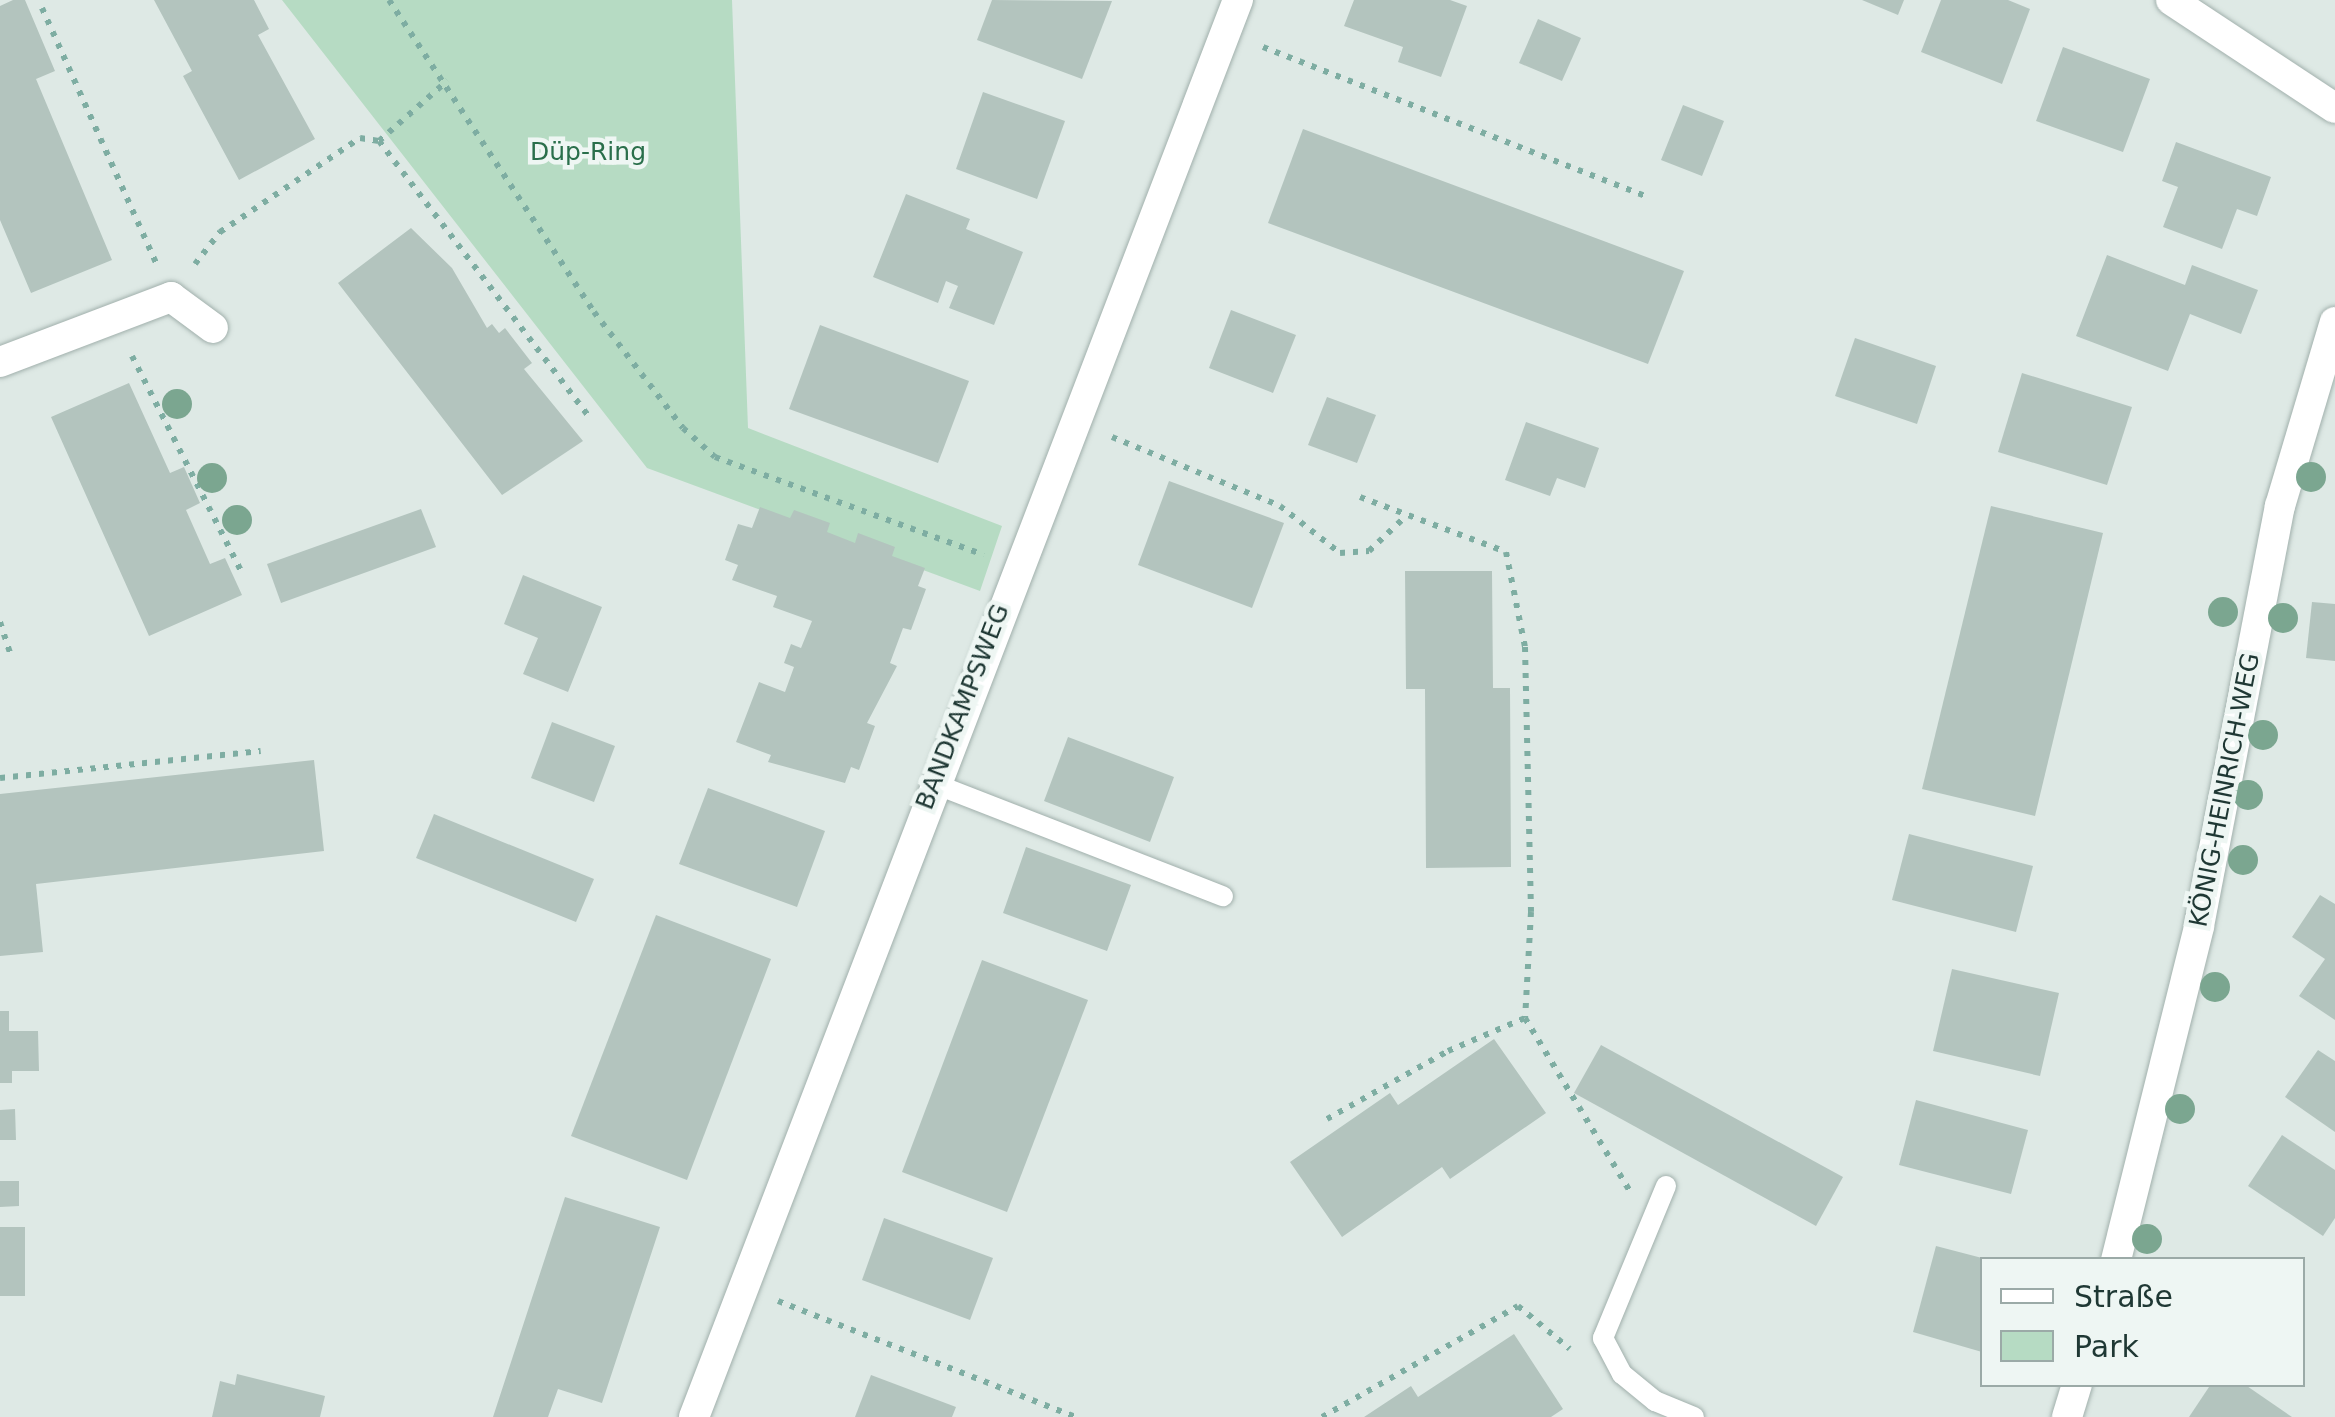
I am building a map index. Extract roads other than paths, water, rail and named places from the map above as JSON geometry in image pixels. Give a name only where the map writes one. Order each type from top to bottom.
[{"type":"street","name":"BANDKAMPSWEG","points":[[694,1417],[1016,567],[1238,0]]},
{"type":"street","points":[[2172,0],[2335,108]]},
{"type":"street","points":[[0,362],[171,297],[213,328]]},
{"type":"street","name":"KÖNIG-HEINRICH-WEG","points":[[2117,1257],[2199,926],[2280,506],[2335,322]]},
{"type":"street","points":[[2067,1417],[2076,1387]]},
{"type":"lane","points":[[934,784],[1223,896]]},
{"type":"lane","points":[[1666,1186],[1604,1338],[1622,1374],[1655,1401],[1694,1417]]},
{"type":"park label","name":"Düp-Ring","points":[[588,152]]}]
